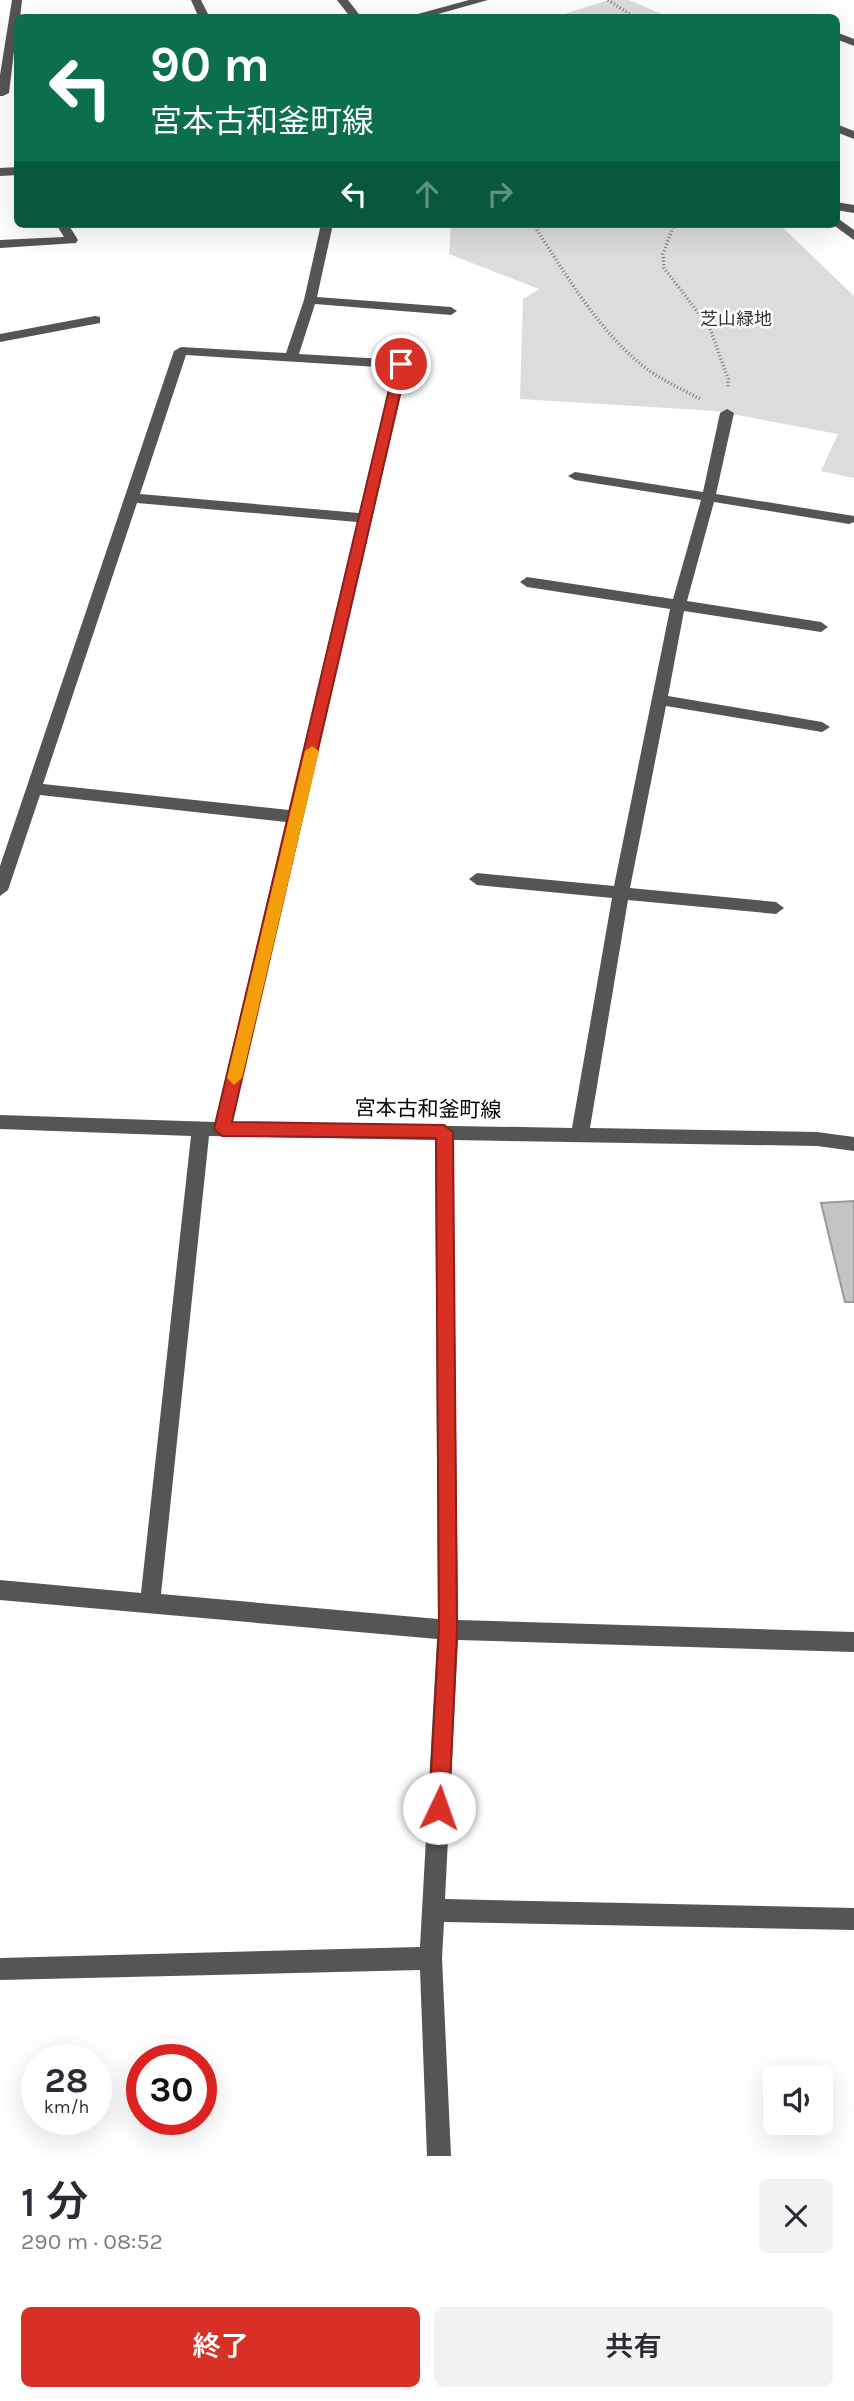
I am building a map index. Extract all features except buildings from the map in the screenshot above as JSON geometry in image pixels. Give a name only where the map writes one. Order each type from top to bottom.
[{"type":"street","points":[[1,93],[6,37],[17,0]]},
{"type":"street","points":[[342,0],[354,14]]},
{"type":"street","points":[[425,14],[483,0]]},
{"type":"street","points":[[840,224],[854,236]]},
{"type":"street","points":[[0,244],[72,240],[64,228]]},
{"type":"street","points":[[291,358],[310,300],[326,228]]},
{"type":"street","points":[[310,300],[452,312]]},
{"type":"street","points":[[0,338],[95,320]]},
{"type":"street","points":[[0,890],[181,351],[401,364],[222,1129]]},
{"type":"street","points":[[580,1136],[621,892],[662,700],[678,606],[709,496],[727,413]]},
{"type":"street","points":[[575,476],[849,519]]},
{"type":"street","points":[[131,498],[364,518]]},
{"type":"street","points":[[527,582],[821,627]]},
{"type":"street","points":[[662,700],[821,727]]},
{"type":"street","points":[[33,789],[297,817]]},
{"type":"street","points":[[477,879],[776,908]]},
{"type":"street","name":"宮本古和釜町線","points":[[0,1122],[201,1129],[817,1139],[854,1143]]},
{"type":"street","points":[[150,1602],[201,1129]]},
{"type":"street","points":[[439,2156],[431,1958],[448,1630],[444,1132]]},
{"type":"street","points":[[0,1590],[448,1630],[854,1642]]},
{"type":"street","points":[[433,1910],[854,1919]]},
{"type":"street","points":[[0,1969],[431,1958]]},
{"type":"path","points":[[608,0],[630,14]]},
{"type":"path","points":[[536,228],[571,280],[638,361],[727,413],[729,379],[710,328],[664,268],[663,254],[673,228]]},
{"type":"green space","points":[[608,0],[629,0],[662,14],[564,14]]},
{"type":"green space","name":"芝山緑地","points":[[451,228],[783,228],[854,296],[854,478],[821,471],[838,434],[716,411],[520,399],[523,299],[539,289],[449,254]]},
{"type":"slow traffic","points":[[234,1078],[312,751]]},
{"type":"route","points":[[401,364],[222,1129],[444,1132],[448,1630],[439,1808]]}]
